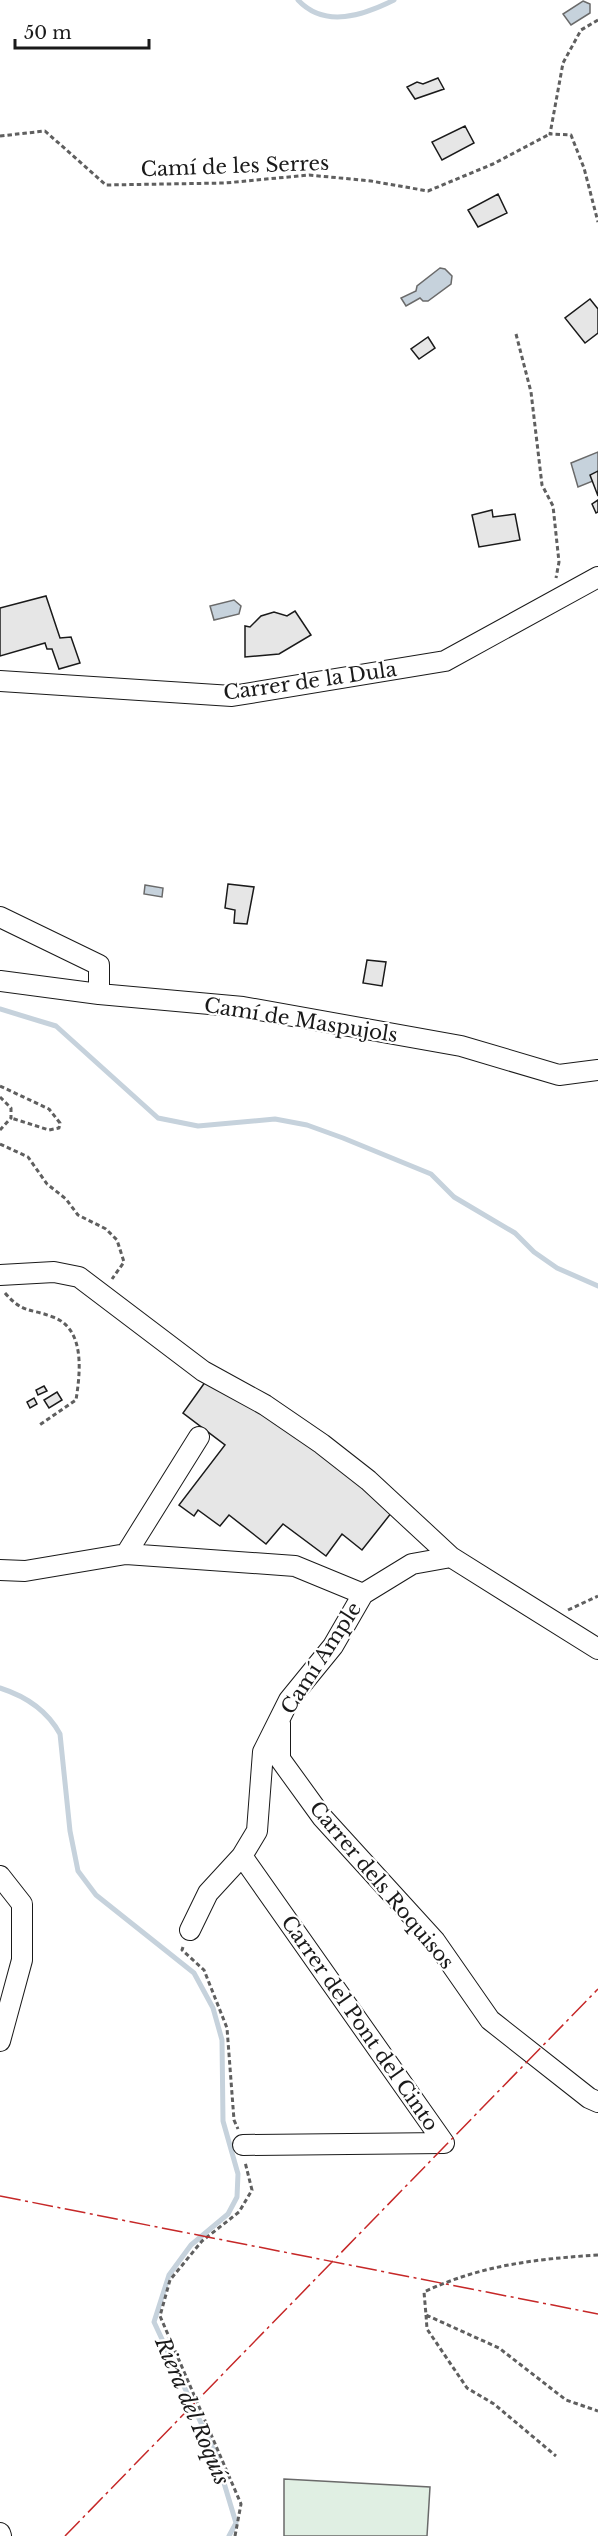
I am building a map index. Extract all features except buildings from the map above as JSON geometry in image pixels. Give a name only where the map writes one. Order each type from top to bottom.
[{"type":"street","name":"Carrer de la Dula","points":[[0,681],[232,696],[445,661],[598,577]]},
{"type":"street","points":[[0,917],[99,965],[99,994]]},
{"type":"street","name":"Camí de Maspujols","points":[[0,981],[99,994],[243,1007],[461,1046],[559,1075],[598,1070]]},
{"type":"street","points":[[0,1275],[54,1272],[79,1277],[203,1371],[266,1405],[322,1444],[368,1480],[452,1557],[598,1649]]},
{"type":"street","points":[[126,1554],[199,1437]]},
{"type":"street","points":[[0,1570],[25,1571],[126,1554],[295,1566],[363,1594]]},
{"type":"street","name":"Camí Ample","points":[[190,1930],[208,1893],[242,1856],[256,1831],[263,1752],[289,1700],[333,1646],[363,1594],[412,1564],[452,1557]]},
{"type":"street","name":"Carrer dels Roquisos","points":[[280,1720],[280,1759],[322,1817],[435,1941],[490,2020],[589,2098],[598,2102]]},
{"type":"street","name":"Carrer del Pont del Cinto","points":[[242,1856],[444,2143],[243,2145]]},
{"type":"street","points":[[0,1876],[22,1904],[22,1960],[0,2041]]},
{"type":"path","points":[[598,20],[581,30],[563,63],[550,134],[571,135],[584,168],[598,222]]},
{"type":"path","name":"Camí de les Serres","points":[[0,136],[45,131],[106,185],[225,183],[309,175],[371,181],[428,191],[493,164],[550,134]]},
{"type":"path","points":[[516,334],[531,392],[542,485],[553,506],[559,562],[552,604]]},
{"type":"path","points":[[0,1086],[49,1109],[60,1124],[60,1128],[49,1130],[11,1118]]},
{"type":"path","points":[[0,1096],[11,1108],[11,1118],[0,1130]]},
{"type":"path","points":[[0,1144],[7,1150],[28,1157],[46,1184],[66,1199],[78,1215],[106,1229],[117,1240],[124,1262],[102,1293]]},
{"type":"path","points":[[0,1292],[18,1308],[56,1318],[71,1330],[81,1364],[76,1400],[38,1426]]},
{"type":"path","points":[[550,1618],[598,1596]]},
{"type":"path","points":[[190,1930],[182,1950],[204,1970],[226,2028],[234,2120],[243,2145],[252,2190],[239,2212],[202,2241],[170,2280],[160,2316],[241,2504],[235,2536]]},
{"type":"path","points":[[556,2456],[494,2404],[466,2388],[426,2329],[424,2292],[457,2276],[533,2259],[598,2254]]},
{"type":"path","points":[[426,2315],[499,2348],[566,2400],[598,2411]]},
{"type":"green space","points":[[284,2479],[430,2487],[427,2536],[284,2536]]},
{"type":"shaded area","points":[[583,1],[590,4],[590,13],[571,25],[563,14]]},
{"type":"shaded area","points":[[440,268],[445,269],[452,276],[451,284],[428,301],[420,298],[406,306],[401,298],[416,291],[417,286]]},
{"type":"shaded area","points":[[598,452],[598,471],[593,481],[578,487],[571,463]]},
{"type":"shaded area","points":[[234,600],[241,606],[239,614],[214,620],[210,606]]},
{"type":"shaded area","points":[[145,885],[163,888],[162,897],[144,894]]},
{"type":"waterway","points":[[298,0],[309,9],[332,17],[358,14],[394,0]]},
{"type":"waterway","points":[[0,1009],[56,1026],[158,1118],[198,1126],[275,1119],[307,1125],[343,1138],[431,1174],[454,1197],[515,1233],[534,1252],[557,1268],[598,1286]]},
{"type":"waterway","name":"Riera del Roquís","points":[[0,1688],[18,1695],[42,1711],[60,1734],[70,1831],[78,1871],[96,1895],[194,1973],[213,2008],[222,2040],[223,2121],[238,2174],[237,2197],[228,2214],[191,2245],[169,2275],[154,2322],[215,2453],[236,2523],[229,2536]]},
{"type":"power","points":[[65,2536],[598,1989]]},
{"type":"power","points":[[0,2196],[598,2314]]}]
